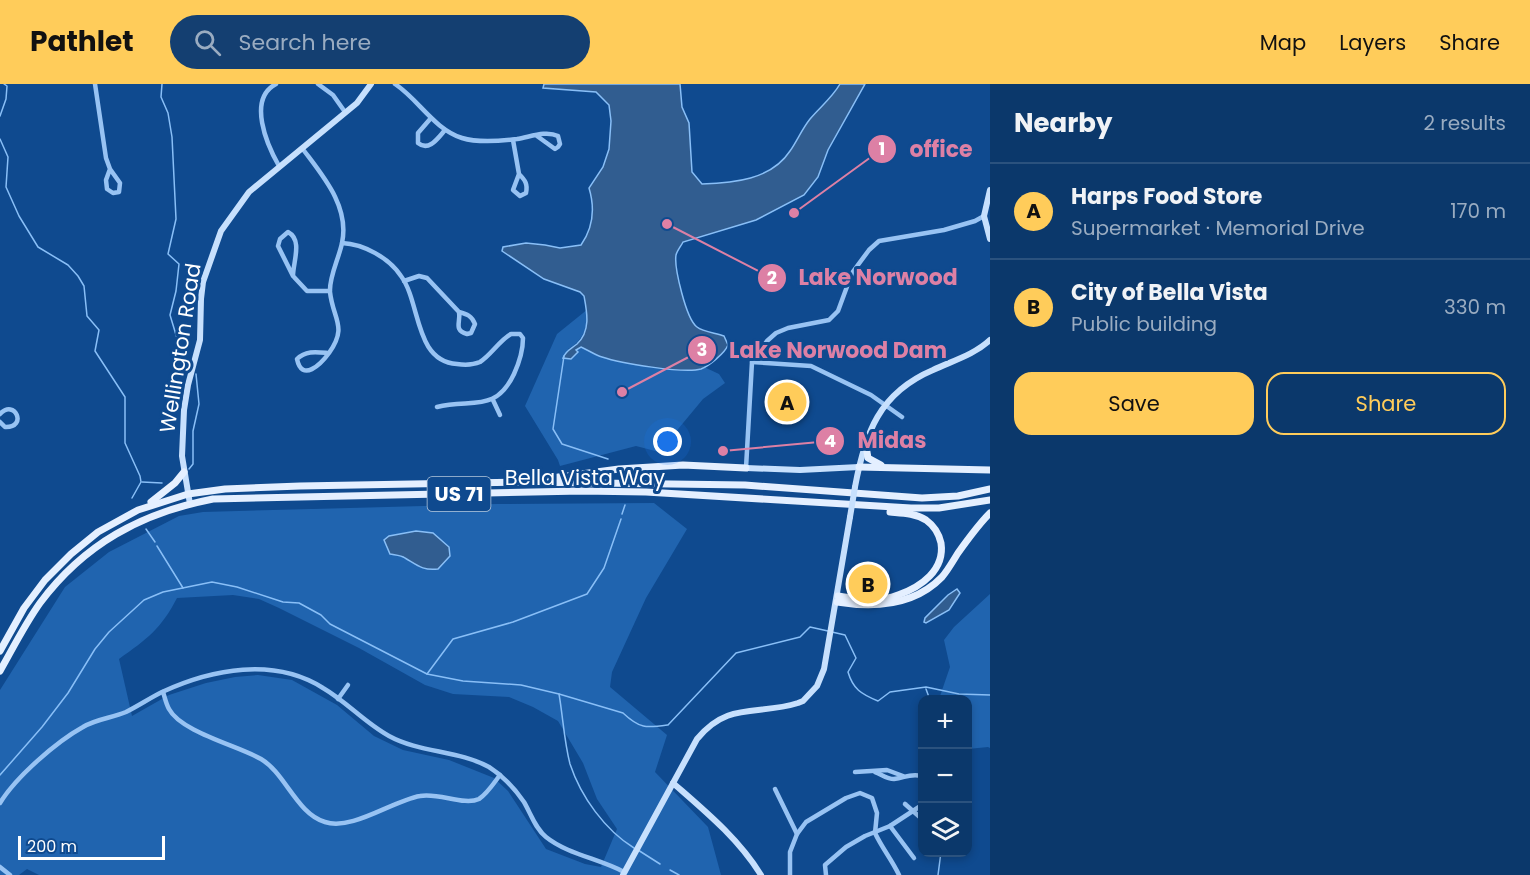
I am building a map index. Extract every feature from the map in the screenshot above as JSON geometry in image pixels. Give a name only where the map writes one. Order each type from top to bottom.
[{"type":"main road","name":"Wellington Road","points":[[190,504],[184,472],[182,434],[184,410],[200,340],[201,299],[211,257],[221,231],[249,192],[357,103],[372,84]]},
{"type":"main road","points":[[990,190],[984,216],[990,239]]},
{"type":"main road","points":[[625,871],[696,739],[708,725],[724,716],[789,706],[803,701],[817,686],[828,655],[859,467],[866,440],[877,416],[898,390],[926,373],[971,353],[990,340]]},
{"type":"main road","points":[[866,440],[868,458],[877,464],[889,467]]},
{"type":"main road","points":[[524,482],[619,469],[683,465],[800,470],[859,467],[990,470]]},
{"type":"main road","points":[[138,510],[161,496],[184,472]]},
{"type":"main road","name":"Bella Vista Way","points":[[0,651],[24,608],[45,580],[71,554],[98,532],[138,510],[188,494],[225,489],[289,486],[524,482],[734,485],[921,498],[958,496],[990,489]]},
{"type":"main road","name":"Bella Vista Way","points":[[0,671],[39,605],[76,563],[97,546],[129,526],[153,515],[190,504],[234,498],[582,491],[646,492],[939,508],[990,500]]},
{"type":"main road","points":[[822,503],[857,510],[907,513],[918,516],[935,528],[940,539],[941,560],[924,582],[897,596],[877,600],[837,599]]},
{"type":"main road","points":[[837,599],[860,606],[882,605],[906,600],[925,590],[943,576],[990,513]]},
{"type":"main road","points":[[673,783],[726,830],[761,875]]},
{"type":"street","points":[[95,84],[106,158],[110,169],[120,183],[119,192],[113,193],[107,189],[106,180],[110,169]]},
{"type":"street","points":[[276,84],[266,92],[262,99],[262,112],[269,149],[279,166]]},
{"type":"street","points":[[318,84],[333,95],[345,112]]},
{"type":"street","points":[[395,84],[445,130],[465,140],[513,140],[550,133],[558,136],[560,144],[555,149],[551,148],[537,136]]},
{"type":"street","points":[[431,118],[418,133],[418,142],[422,146],[431,145],[445,130]]},
{"type":"street","points":[[513,140],[519,174],[527,188],[526,193],[520,196],[513,190],[519,174]]},
{"type":"street","points":[[302,148],[324,178],[337,202],[344,227],[330,291],[339,327],[338,340],[329,353],[315,369],[309,370],[298,365],[297,359],[306,352],[329,353]]},
{"type":"street","points":[[746,468],[752,362],[767,341],[788,327],[829,320],[838,311],[852,273],[869,250],[879,241],[944,230],[984,216]]},
{"type":"street","points":[[293,276],[297,245],[292,234],[288,232],[280,239],[278,246],[293,276],[307,291],[330,291]]},
{"type":"street","points":[[342,243],[367,248],[397,271],[404,281],[422,334],[428,346],[440,360],[467,365],[480,361],[511,334],[520,334],[523,338],[515,372],[504,392],[493,400],[437,407]]},
{"type":"street","points":[[404,281],[419,276],[427,278],[459,312],[469,315],[475,324],[471,333],[463,333],[458,327],[459,312]]},
{"type":"street","points":[[752,362],[811,366],[854,386],[902,417]]},
{"type":"street","points":[[493,400],[500,416]]},
{"type":"street","points":[[0,414],[10,409],[15,412],[17,418],[16,424],[11,427],[5,427],[0,422]]},
{"type":"street","points":[[0,803],[7,791],[30,768],[83,727],[124,712],[163,692],[235,669],[263,669],[288,673],[311,681],[399,742],[474,760],[500,775],[512,786],[543,835],[555,843],[625,871]]},
{"type":"street","points":[[338,699],[348,685]]},
{"type":"street","points":[[163,692],[169,710],[175,717],[222,743],[259,758],[274,770],[316,819],[325,823],[346,823],[410,799],[428,795],[468,801],[478,800],[500,775]]},
{"type":"street","points":[[855,772],[887,770],[903,776],[918,775]]},
{"type":"street","points":[[775,789],[796,834]]},
{"type":"street","points":[[790,875],[790,852],[796,834],[806,822],[846,798],[860,793],[872,798],[877,813],[875,833],[883,849],[892,859],[899,875]]},
{"type":"street","points":[[904,804],[918,815]]},
{"type":"street","points":[[826,875],[825,865],[846,847],[890,826],[918,807]]},
{"type":"street","points":[[890,826],[914,858]]},
{"type":"street","points":[[0,867],[10,875]]},
{"type":"shaded area","points":[[544,84],[680,84],[682,107],[689,123],[692,172],[702,184],[738,181],[773,168],[790,151],[807,123],[840,84],[865,84],[828,150],[818,177],[804,195],[756,220],[683,242],[678,250],[676,261],[679,281],[693,322],[703,330],[724,336],[728,345],[720,355],[701,369],[681,370],[637,365],[602,357],[581,347],[576,350],[578,352],[571,359],[563,358],[584,333],[587,321],[584,296],[580,292],[544,279],[502,251],[503,247],[526,243],[560,248],[581,245],[590,225],[592,203],[589,188],[603,167],[609,149],[611,121],[609,105],[596,92],[543,88]]},
{"type":"shaded area","points":[[588,309],[584,333],[568,349],[576,350],[581,347],[595,353],[700,369],[704,367],[719,374],[725,383],[703,399],[659,452],[636,446],[560,466],[525,406],[557,334]]},
{"type":"shaded area","points":[[654,503],[687,529],[646,598],[612,672],[610,687],[667,735],[655,772],[708,827],[721,875],[39,875],[27,869],[19,875],[0,875],[0,690],[65,587],[109,552],[179,516],[203,512],[497,504]],"holes":[[[233,595],[259,599],[359,648],[425,685],[453,694],[509,697],[558,721],[583,763],[597,799],[617,829],[601,867],[585,864],[546,849],[508,791],[494,778],[449,760],[403,750],[374,736],[337,705],[292,680],[258,675],[206,683],[169,695],[132,716],[119,659],[152,633],[165,618],[177,598]]]},
{"type":"shaded area","points":[[416,531],[433,533],[449,547],[450,556],[438,569],[424,568],[403,557],[390,554],[384,540],[389,536]]},
{"type":"shaded area","points":[[957,589],[960,593],[949,610],[924,622],[925,618],[948,595]]},
{"type":"shaded area","points":[[990,594],[990,748],[972,749],[972,695],[940,695],[950,667],[944,640],[954,627]]},
{"type":"waterway","points":[[0,116],[6,99],[7,86],[4,84]]},
{"type":"waterway","points":[[162,84],[161,97],[168,113],[172,137],[176,219],[168,254],[179,264],[170,315],[183,358],[189,365]]},
{"type":"waterway","points":[[0,139],[8,157],[6,187],[19,216],[38,247],[68,265],[84,286],[87,316],[99,330],[95,351],[125,397],[125,443],[141,482],[132,498]]},
{"type":"waterway","points":[[564,356],[553,429],[562,444],[608,459]]},
{"type":"waterway","points":[[189,469],[193,464],[193,431],[199,404],[196,374]]},
{"type":"waterway","points":[[142,482],[162,483]]},
{"type":"waterway","points":[[622,514],[625,505]]},
{"type":"waterway","points":[[427,674],[453,639],[513,622],[587,594],[604,568],[621,519]]},
{"type":"waterway","points":[[146,529],[155,542]]},
{"type":"waterway","points":[[157,546],[183,588]]},
{"type":"waterway","points":[[0,775],[68,693],[95,649],[109,632],[144,600],[163,592],[212,582],[237,587],[283,602],[299,603],[321,615],[330,624],[427,674],[463,681],[521,685],[559,694],[623,713],[639,725],[649,727],[668,725],[736,653],[800,637],[810,627],[828,631]]},
{"type":"waterway","points":[[832,632],[845,635],[856,658],[848,672],[852,683],[862,693],[878,701],[890,692],[926,687],[959,694],[990,695]]},
{"type":"waterway","points":[[926,689],[928,695]]},
{"type":"waterway","points":[[559,694],[570,764],[581,789],[595,812],[613,832],[634,848]]},
{"type":"waterway","points":[[638,850],[660,864]]},
{"type":"waterway","points":[[938,875],[940,857]]},
{"type":"waterway","points":[[670,870],[679,875]]},
{"type":"place","name":"office","points":[[794,213]]},
{"type":"place","name":"Lake Norwood","points":[[667,224]]},
{"type":"place","name":"Lake Norwood Dam","points":[[622,392]]},
{"type":"place","name":"Harps Food Store","points":[[787,402]]},
{"type":"place","name":"Midas","points":[[723,451]]},
{"type":"place","name":"City of Bella Vista","points":[[868,584]]}]
